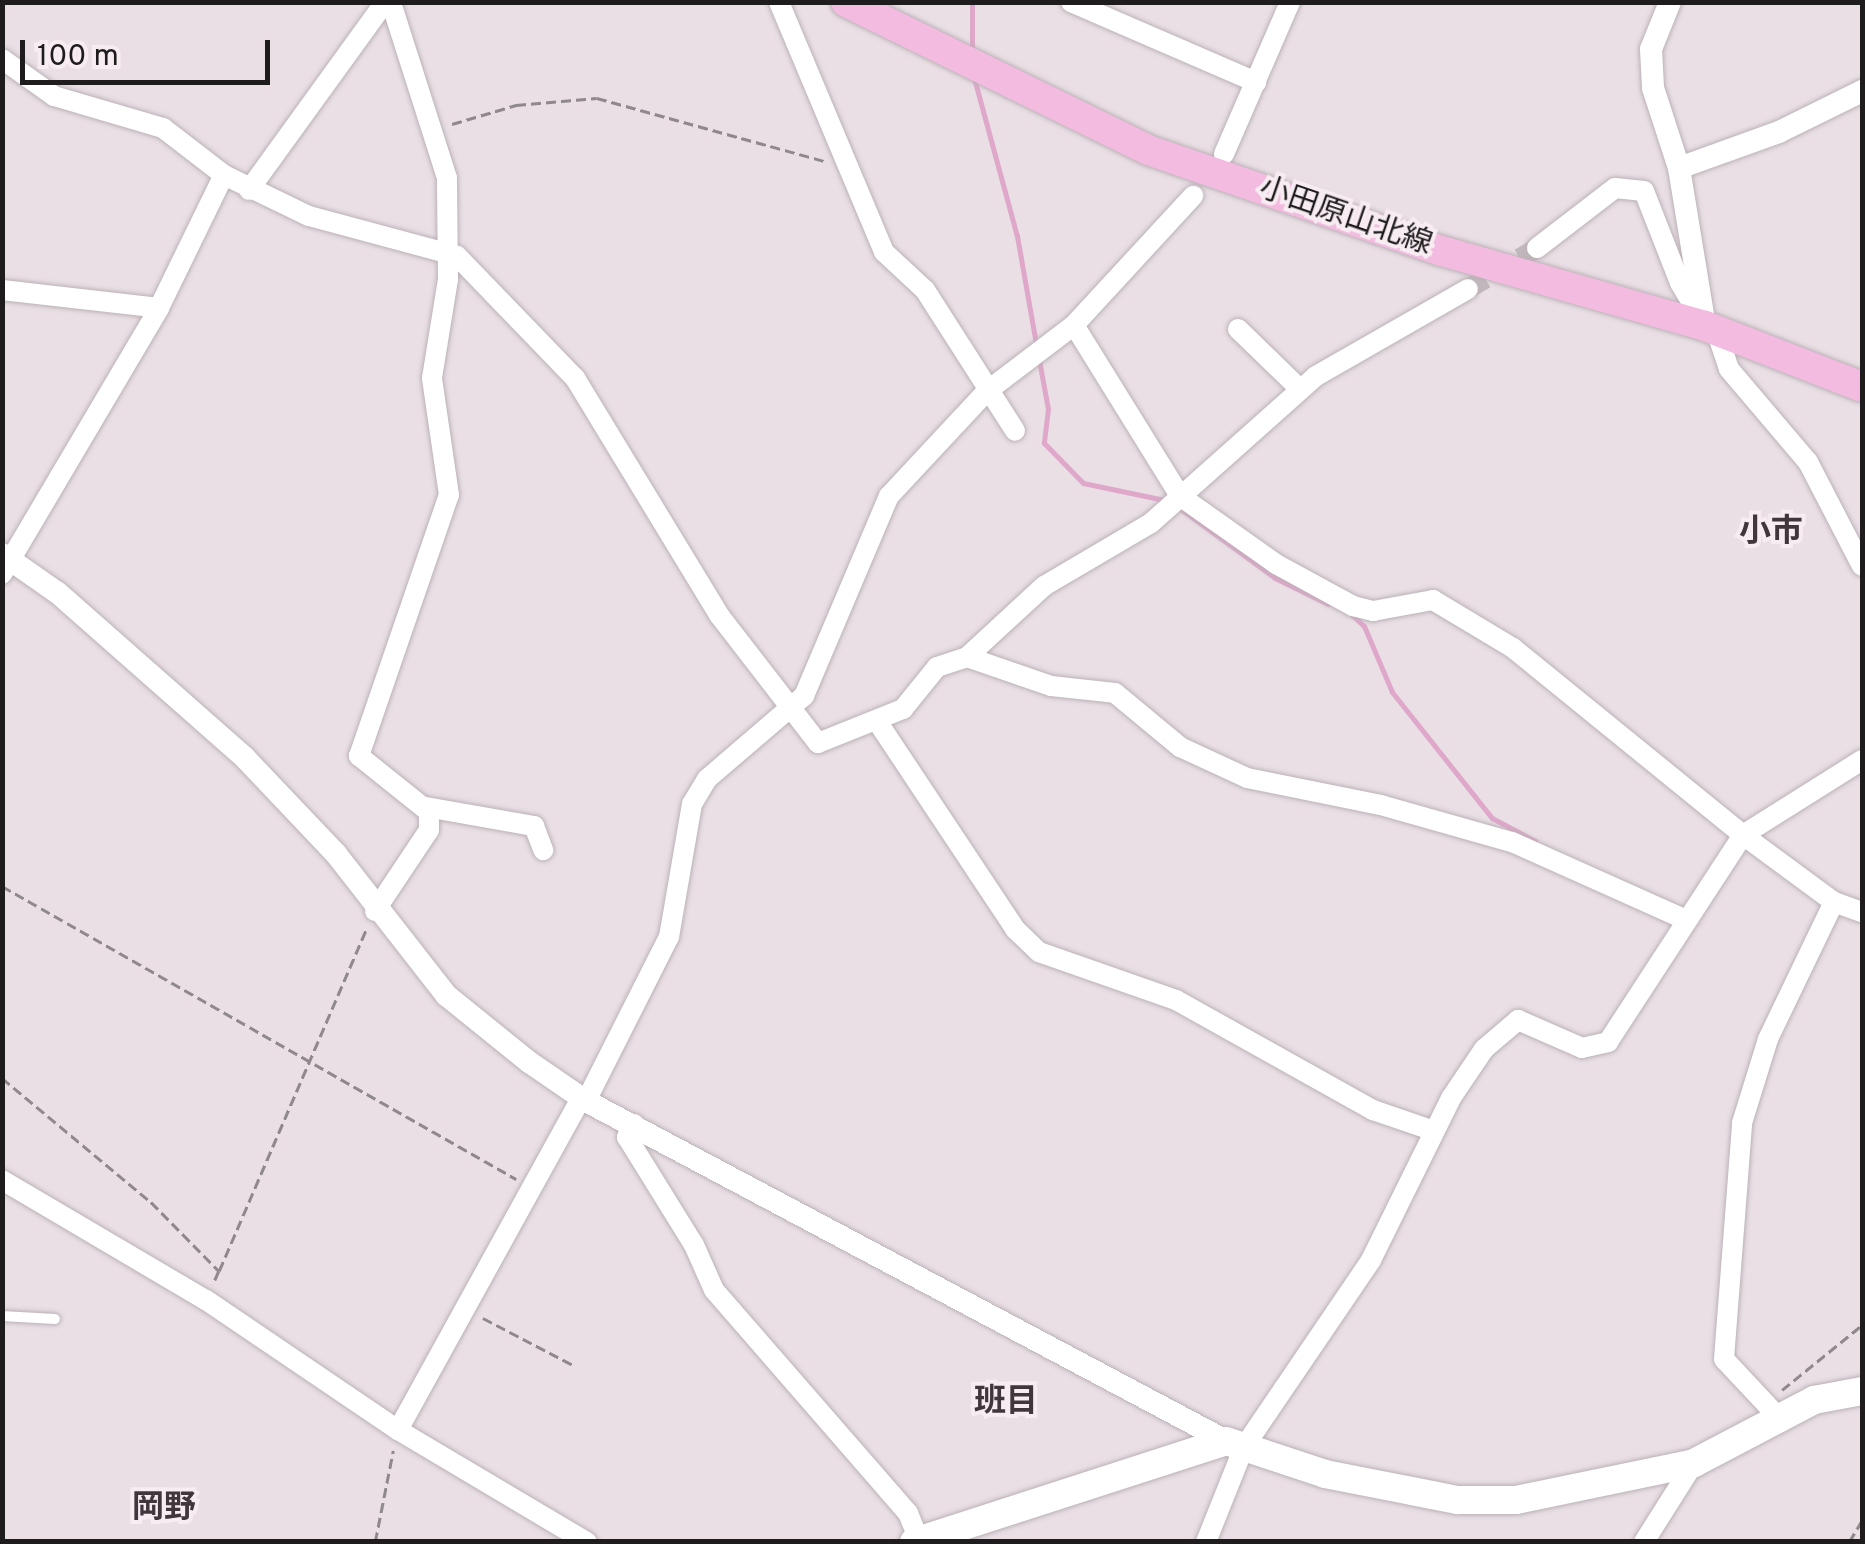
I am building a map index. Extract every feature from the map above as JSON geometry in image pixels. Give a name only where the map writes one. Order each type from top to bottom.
[{"type":"main road","name":"小田原山北線","points":[[846,2],[972,68],[1148,150],[1442,251],[1711,328],[1862,387]]},
{"type":"main road","points":[[918,1541],[1235,1444],[1324,1474],[1458,1500],[1516,1500],[1694,1463],[1773,1412],[1862,1391]]},
{"type":"street","points":[[388,2],[447,178],[449,250],[432,363],[449,509],[358,756],[426,808],[534,826],[543,850]]},
{"type":"street","points":[[249,190],[388,2]]},
{"type":"street","points":[[779,2],[843,166],[884,252],[924,290],[986,392],[1015,431]]},
{"type":"street","points":[[1072,2],[1256,82]]},
{"type":"street","points":[[1224,154],[1290,2]]},
{"type":"street","points":[[1670,2],[1652,49],[1653,88],[1679,168],[1711,328]]},
{"type":"street","points":[[2,60],[54,96],[163,128],[224,175],[309,216],[449,250],[576,378],[719,615],[786,709],[818,744],[915,701],[937,667],[968,657],[1044,586],[1152,522],[1300,389],[1468,289]]},
{"type":"street","points":[[1679,168],[1779,132],[1862,91]]},
{"type":"street","points":[[224,175],[159,308],[6,562],[299,811],[375,911],[446,994],[584,1100],[1235,1444]]},
{"type":"street","points":[[1537,248],[1615,188],[1644,191],[1680,283],[1711,328],[1729,369],[1808,462],[1862,566]]},
{"type":"street","points":[[398,1430],[531,1187],[584,1100],[669,938],[692,804],[707,779],[813,682],[889,496],[986,392],[1074,325],[1193,196]]},
{"type":"street","points":[[2,290],[159,308]]},
{"type":"street","points":[[1074,325],[1180,496],[1276,564],[1353,606],[1373,611],[1433,600],[1497,638],[1600,712],[1743,834],[1834,902],[1862,912]]},
{"type":"street","points":[[1238,329],[1300,389]]},
{"type":"street","points":[[968,657],[1051,686],[1115,693],[1180,747],[1247,778],[1381,805],[1512,842],[1686,920]]},
{"type":"street","points":[[877,721],[1015,929],[1038,952],[1176,1000],[1358,1102],[1434,1132]]},
{"type":"street","points":[[1206,1542],[1235,1444],[1354,1287],[1434,1132],[1484,1049],[1507,1025],[1528,1020],[1582,1048],[1608,1042],[1743,834],[1862,760]]},
{"type":"street","points":[[375,911],[428,830],[426,808]]},
{"type":"street","points":[[1773,1412],[1724,1359],[1742,1123],[1768,1038],[1834,902]]},
{"type":"street","points":[[634,1124],[627,1137],[694,1245],[714,1290],[908,1514],[918,1541]]},
{"type":"street","points":[[2,1180],[206,1300],[398,1430],[588,1542]]},
{"type":"street","points":[[1644,1542],[1694,1463]]},
{"type":"lane","points":[[2,1316],[55,1319]]},
{"type":"path","points":[[434,130],[516,105],[597,98],[843,166]]},
{"type":"path","points":[[2,886],[531,1187]]},
{"type":"path","points":[[206,1300],[375,911]]},
{"type":"path","points":[[2,1078],[151,1202],[219,1271]]},
{"type":"path","points":[[464,1308],[574,1366]]},
{"type":"path","points":[[1773,1412],[1862,1324]]},
{"type":"path","points":[[374,1542],[398,1430]]},
{"type":"path","points":[[1849,1542],[1862,1520]]},
{"type":"waterway","points":[[972,2],[972,52]]},
{"type":"waterway","points":[[974,78],[1017,236],[1036,344]]},
{"type":"waterway","points":[[1039,360],[1048,409],[1044,443],[1083,483],[1169,501]]},
{"type":"waterway","points":[[1178,507],[1275,578],[1328,604]]},
{"type":"waterway","points":[[1352,615],[1364,626],[1392,692],[1492,818],[1535,841]]},
{"type":"tunnel","points":[[1468,289],[1537,248]]},
{"type":"district","name":"小市","points":[[1771,533]]},
{"type":"district","name":"班目","points":[[1006,1403]]},
{"type":"district","name":"岡野","points":[[164,1509]]}]
